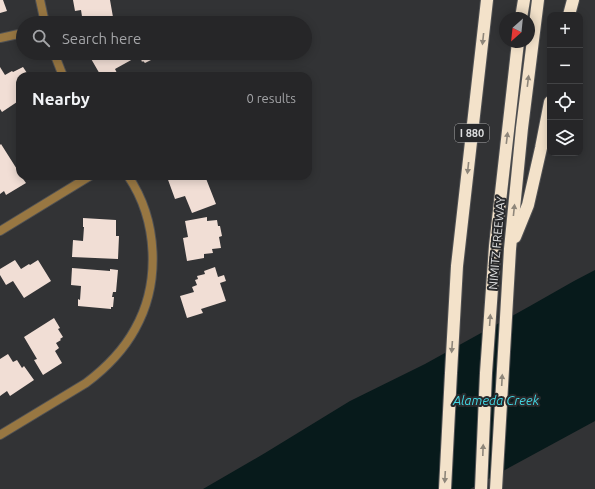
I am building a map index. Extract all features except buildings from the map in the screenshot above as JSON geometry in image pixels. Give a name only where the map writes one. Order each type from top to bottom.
[{"type":"highway","name":"I 880","points":[[445,489],[450,373],[457,266],[487,0]]},
{"type":"highway","points":[[522,12],[524,0]]},
{"type":"highway","name":"NIMITZ FREEWAY","points":[[496,489],[510,249],[522,128],[538,0]]},
{"type":"highway","points":[[570,12],[573,0]]},
{"type":"highway","name":"I 880","points":[[481,489],[486,373],[495,246],[517,48]]},
{"type":"highway","points":[[510,249],[528,205],[547,117]]},
{"type":"street","points":[[40,0],[43,16]]},
{"type":"street","points":[[0,38],[16,35]]},
{"type":"street","points":[[57,60],[61,72]]},
{"type":"street","points":[[0,231],[83,180]]},
{"type":"street","points":[[0,434],[86,383],[106,366],[123,347],[138,323],[146,304],[151,280],[152,242],[142,203],[130,180]]},
{"type":"water","name":"Alameda Creek","points":[[595,270],[595,421],[470,489],[203,489],[350,401],[425,364]]}]
